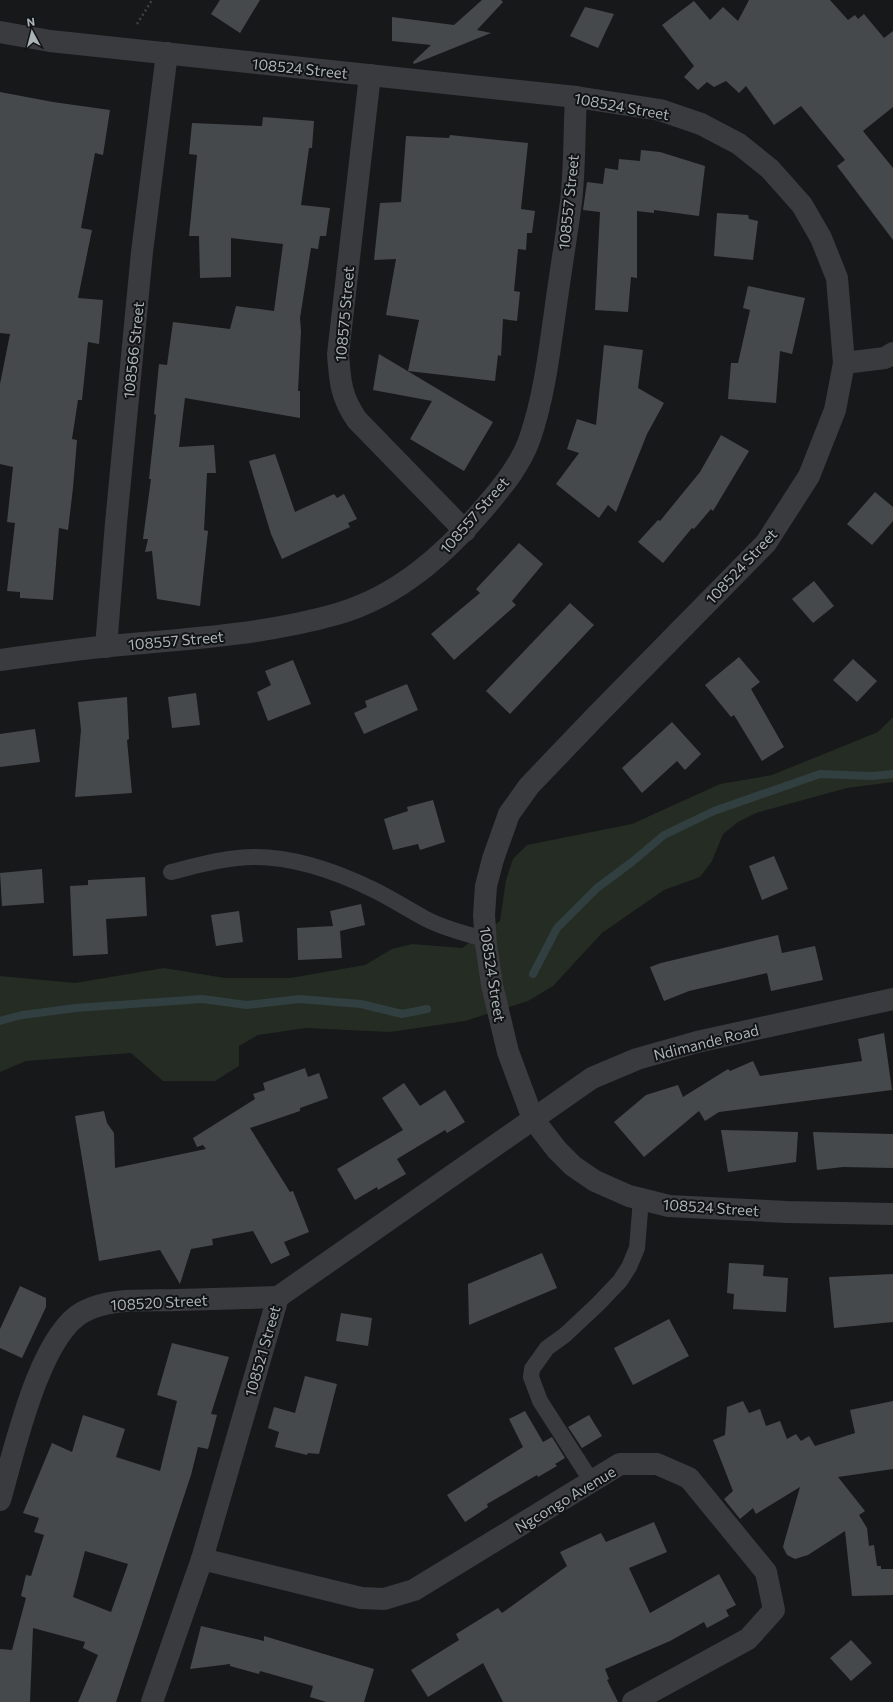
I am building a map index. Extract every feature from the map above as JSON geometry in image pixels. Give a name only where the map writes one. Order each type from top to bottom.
[{"type":"street","name":"108524 Street","points":[[0,32],[50,41],[123,47],[576,97],[660,110],[701,124],[739,144],[770,169],[802,205],[821,238],[837,278],[844,363],[835,410],[809,476],[766,543],[529,786],[509,814],[493,858],[486,886],[484,915],[485,939],[492,985],[508,1052],[533,1119],[573,1166],[595,1181],[629,1196],[669,1206],[728,1210],[893,1214]]},
{"type":"street","name":"108566 Street","points":[[106,647],[116,523],[142,252],[167,53]]},
{"type":"street","name":"108575 Street","points":[[370,75],[338,354],[341,389],[346,405],[357,420],[465,531]]},
{"type":"street","name":"108557 Street","points":[[0,660],[106,647],[222,637],[337,614],[380,597],[410,579],[443,553],[465,531],[500,490],[516,466],[529,440],[541,402],[571,200],[576,97]]},
{"type":"street","points":[[844,363],[885,358],[893,353]]},
{"type":"street","name":"Ndimande Road","points":[[533,1119],[592,1078],[637,1059],[697,1042],[893,999]]},
{"type":"street","name":"108521 Street","points":[[152,1702],[202,1558],[278,1297],[533,1119]]},
{"type":"street","name":"108520 Street","points":[[0,1500],[34,1388],[44,1362],[62,1332],[78,1316],[94,1307],[120,1301],[278,1297]]},
{"type":"street","name":"Ngcongo Avenue","points":[[202,1558],[361,1598],[384,1599],[414,1590],[620,1464],[657,1464],[688,1478],[766,1572],[774,1610],[748,1638],[633,1702]]},
{"type":"lane","points":[[172,872],[214,861],[241,858],[255,857],[283,860],[327,870],[372,889],[429,921],[461,933],[485,939]]},
{"type":"lane","points":[[592,1482],[540,1401],[531,1377],[532,1369],[547,1348],[565,1335],[598,1304],[626,1271],[634,1258],[637,1248],[641,1199]]},
{"type":"shaded area","points":[[893,717],[893,782],[847,788],[756,813],[738,822],[723,834],[712,861],[700,877],[664,890],[602,933],[553,986],[528,1001],[465,1021],[390,1032],[306,1028],[258,1035],[239,1046],[239,1066],[215,1081],[163,1081],[131,1053],[26,1061],[0,1072],[0,976],[75,983],[164,968],[225,978],[290,978],[365,965],[392,949],[412,944],[462,948],[500,921],[506,880],[513,859],[527,845],[632,824],[720,784],[772,775],[878,732]]},
{"type":"building","points":[[220,0],[260,0],[240,33],[211,14]]},
{"type":"building","points":[[482,0],[501,0],[503,2],[477,30],[491,33],[414,64],[413,62],[431,45],[392,41],[392,17],[454,25]]},
{"type":"building","points":[[749,0],[830,0],[848,20],[855,15],[858,19],[864,14],[884,38],[893,31],[893,107],[863,131],[893,168],[893,240],[837,166],[845,160],[801,106],[774,125],[746,86],[739,93],[726,81],[714,87],[707,82],[698,90],[684,77],[694,66],[662,25],[694,1],[710,20],[723,7],[738,21]]},
{"type":"building","points":[[585,7],[614,14],[598,48],[570,36]]},
{"type":"building","points":[[0,92],[53,102],[110,110],[103,155],[95,153],[81,228],[92,230],[78,298],[103,300],[99,344],[88,342],[82,400],[78,400],[72,439],[77,440],[68,530],[59,528],[53,600],[20,598],[20,592],[7,591],[15,523],[7,522],[13,467],[0,464],[0,384],[10,334],[0,333]]},
{"type":"building","points":[[263,117],[314,121],[312,148],[309,148],[301,205],[330,208],[326,236],[320,236],[318,249],[311,248],[300,318],[301,331],[298,391],[300,391],[300,418],[185,398],[179,447],[214,445],[216,473],[207,473],[204,530],[208,531],[200,606],[157,599],[152,551],[145,552],[148,539],[143,539],[151,479],[149,479],[156,415],[154,414],[159,364],[167,365],[173,322],[230,329],[236,306],[274,311],[283,244],[231,238],[231,277],[200,278],[199,236],[189,236],[197,155],[189,154],[192,123],[262,126]]},
{"type":"building","points":[[450,135],[528,143],[521,209],[535,211],[532,233],[527,233],[526,250],[518,249],[514,291],[520,292],[517,321],[503,319],[501,356],[498,355],[495,381],[408,371],[419,320],[386,315],[396,259],[374,260],[380,203],[401,202],[406,136],[449,138]]},
{"type":"building","points":[[641,150],[660,152],[705,166],[699,216],[654,210],[654,213],[637,211],[637,278],[631,277],[628,312],[595,310],[600,212],[583,210],[587,182],[603,184],[605,168],[618,170],[619,159],[640,161]]},
{"type":"building","points":[[717,213],[748,215],[749,219],[758,221],[753,260],[714,256]]},
{"type":"building","points":[[748,286],[805,298],[792,354],[780,351],[776,403],[728,399],[731,363],[738,363],[750,310],[743,308]]},
{"type":"building","points":[[604,345],[643,350],[638,388],[664,403],[647,434],[616,512],[608,505],[599,518],[556,484],[579,453],[567,449],[577,419],[596,425]]},
{"type":"building","points":[[379,354],[493,422],[464,471],[410,439],[432,401],[373,390]]},
{"type":"building","points":[[721,435],[749,451],[713,511],[711,509],[694,529],[692,528],[663,563],[638,542],[658,520],[660,521],[700,472]]},
{"type":"building","points":[[275,454],[295,512],[334,494],[337,498],[344,494],[357,519],[348,523],[350,527],[282,559],[271,534],[249,461]]},
{"type":"building","points":[[875,492],[893,507],[893,521],[872,545],[847,524]]},
{"type":"building","points":[[519,543],[543,564],[512,601],[516,605],[454,660],[431,634],[480,593],[476,589]]},
{"type":"building","points":[[814,581],[834,606],[813,623],[792,599]]},
{"type":"building","points":[[570,603],[594,625],[510,714],[486,691]]},
{"type":"building","points":[[739,657],[760,682],[751,689],[784,747],[762,761],[734,715],[731,717],[705,685]]},
{"type":"building","points":[[853,659],[877,681],[857,702],[833,680]]},
{"type":"building","points":[[293,660],[311,704],[268,721],[257,692],[271,685],[265,671]]},
{"type":"building","points":[[407,684],[418,710],[364,734],[354,713],[367,707],[365,701]]},
{"type":"building","points":[[196,693],[200,725],[172,728],[168,697]]},
{"type":"building","points":[[127,697],[129,739],[127,740],[132,793],[75,797],[81,730],[78,702]]},
{"type":"building","points":[[672,722],[701,754],[685,770],[677,761],[642,793],[622,768]]},
{"type":"building","points":[[35,729],[40,762],[0,767],[0,734]]},
{"type":"building","points":[[433,800],[445,842],[420,850],[418,844],[393,850],[384,819],[408,811],[407,807]]},
{"type":"building","points":[[774,856],[788,889],[762,900],[749,866]]},
{"type":"building","points":[[42,869],[44,903],[2,906],[0,873]]},
{"type":"building","points":[[145,877],[147,916],[106,919],[108,954],[73,956],[70,886],[88,885],[88,880]]},
{"type":"building","points":[[361,904],[365,925],[340,931],[342,958],[298,960],[297,928],[333,926],[330,911]]},
{"type":"building","points":[[239,911],[243,942],[216,946],[211,915]]},
{"type":"building","points":[[778,935],[782,953],[815,946],[823,980],[771,991],[767,973],[689,991],[664,1001],[650,967],[661,963]]},
{"type":"building","points":[[884,1033],[892,1090],[719,1112],[705,1121],[699,1111],[644,1157],[614,1122],[646,1095],[678,1085],[683,1097],[728,1069],[730,1071],[753,1061],[760,1076],[862,1061],[858,1039]]},
{"type":"building","points":[[305,1068],[308,1077],[319,1073],[328,1098],[300,1108],[300,1111],[250,1128],[290,1192],[293,1191],[309,1232],[284,1242],[290,1255],[271,1264],[253,1231],[212,1239],[213,1245],[191,1249],[180,1284],[160,1250],[99,1261],[75,1116],[104,1111],[107,1123],[114,1133],[115,1168],[206,1149],[203,1145],[197,1147],[193,1138],[255,1099],[253,1094],[265,1090],[263,1083]]},
{"type":"building","points":[[404,1083],[420,1106],[445,1090],[465,1122],[447,1133],[445,1130],[397,1159],[406,1174],[378,1190],[377,1187],[355,1200],[337,1169],[403,1130],[382,1098]]},
{"type":"building","points":[[721,1130],[798,1132],[796,1162],[728,1172]]},
{"type":"building","points":[[813,1132],[893,1134],[893,1168],[843,1167],[817,1170]]},
{"type":"building","points":[[542,1253],[557,1288],[469,1325],[468,1284]]},
{"type":"building","points":[[729,1263],[764,1265],[763,1276],[788,1278],[786,1312],[733,1309],[734,1294],[727,1293]]},
{"type":"building","points":[[893,1274],[893,1322],[834,1328],[829,1277]]},
{"type":"building","points":[[20,1286],[46,1298],[46,1307],[22,1358],[0,1348],[0,1329]]},
{"type":"building","points":[[341,1313],[372,1318],[368,1346],[336,1341]]},
{"type":"building","points":[[669,1319],[689,1356],[633,1385],[614,1348]]},
{"type":"building","points":[[172,1343],[229,1357],[211,1414],[217,1415],[208,1449],[198,1447],[191,1475],[116,1702],[78,1702],[98,1655],[83,1648],[85,1642],[33,1628],[30,1702],[0,1702],[0,1649],[12,1650],[26,1598],[21,1596],[26,1575],[31,1576],[44,1535],[34,1532],[39,1518],[23,1513],[52,1443],[72,1452],[83,1415],[125,1429],[116,1457],[160,1471],[177,1401],[157,1395]],"holes":[[[85,1551],[128,1564],[111,1612],[73,1597]]]},
{"type":"building","points":[[305,1376],[337,1384],[319,1454],[308,1453],[307,1455],[275,1447],[279,1432],[268,1428],[274,1407],[295,1413]]},
{"type":"building","points":[[743,1401],[749,1413],[760,1409],[766,1426],[780,1421],[787,1439],[796,1434],[801,1441],[809,1436],[815,1446],[855,1433],[850,1410],[893,1401],[893,1469],[838,1477],[865,1511],[859,1515],[867,1528],[869,1546],[874,1545],[877,1566],[881,1566],[881,1569],[893,1569],[893,1595],[852,1596],[845,1531],[808,1555],[795,1559],[787,1555],[783,1547],[800,1487],[756,1514],[753,1508],[740,1519],[724,1499],[733,1491],[713,1440],[725,1435],[727,1407]]},
{"type":"building","points":[[525,1411],[543,1442],[552,1437],[565,1458],[555,1464],[557,1466],[538,1477],[537,1475],[487,1504],[488,1507],[465,1522],[447,1495],[523,1447],[509,1419]]},
{"type":"building","points":[[589,1415],[602,1436],[582,1448],[568,1427]]},
{"type":"building","points":[[654,1522],[667,1552],[629,1568],[650,1613],[719,1574],[736,1605],[726,1610],[729,1616],[707,1628],[704,1622],[670,1641],[605,1669],[609,1679],[607,1680],[618,1702],[503,1702],[483,1663],[428,1697],[411,1670],[459,1640],[456,1634],[498,1608],[502,1613],[567,1566],[560,1552],[601,1533],[606,1542]]},
{"type":"building","points":[[201,1626],[264,1641],[264,1636],[374,1669],[364,1702],[326,1702],[310,1697],[313,1686],[260,1671],[259,1674],[230,1666],[230,1664],[190,1669]]},
{"type":"building","points":[[851,1640],[872,1663],[851,1681],[830,1658]]},
{"type":"waterway","points":[[533,974],[557,928],[597,888],[632,862],[664,835],[714,811],[820,774],[872,776],[893,774]]},
{"type":"waterway","points":[[0,1021],[22,1015],[76,1008],[202,999],[247,1005],[299,999],[361,1004],[402,1014],[427,1009]]}]
